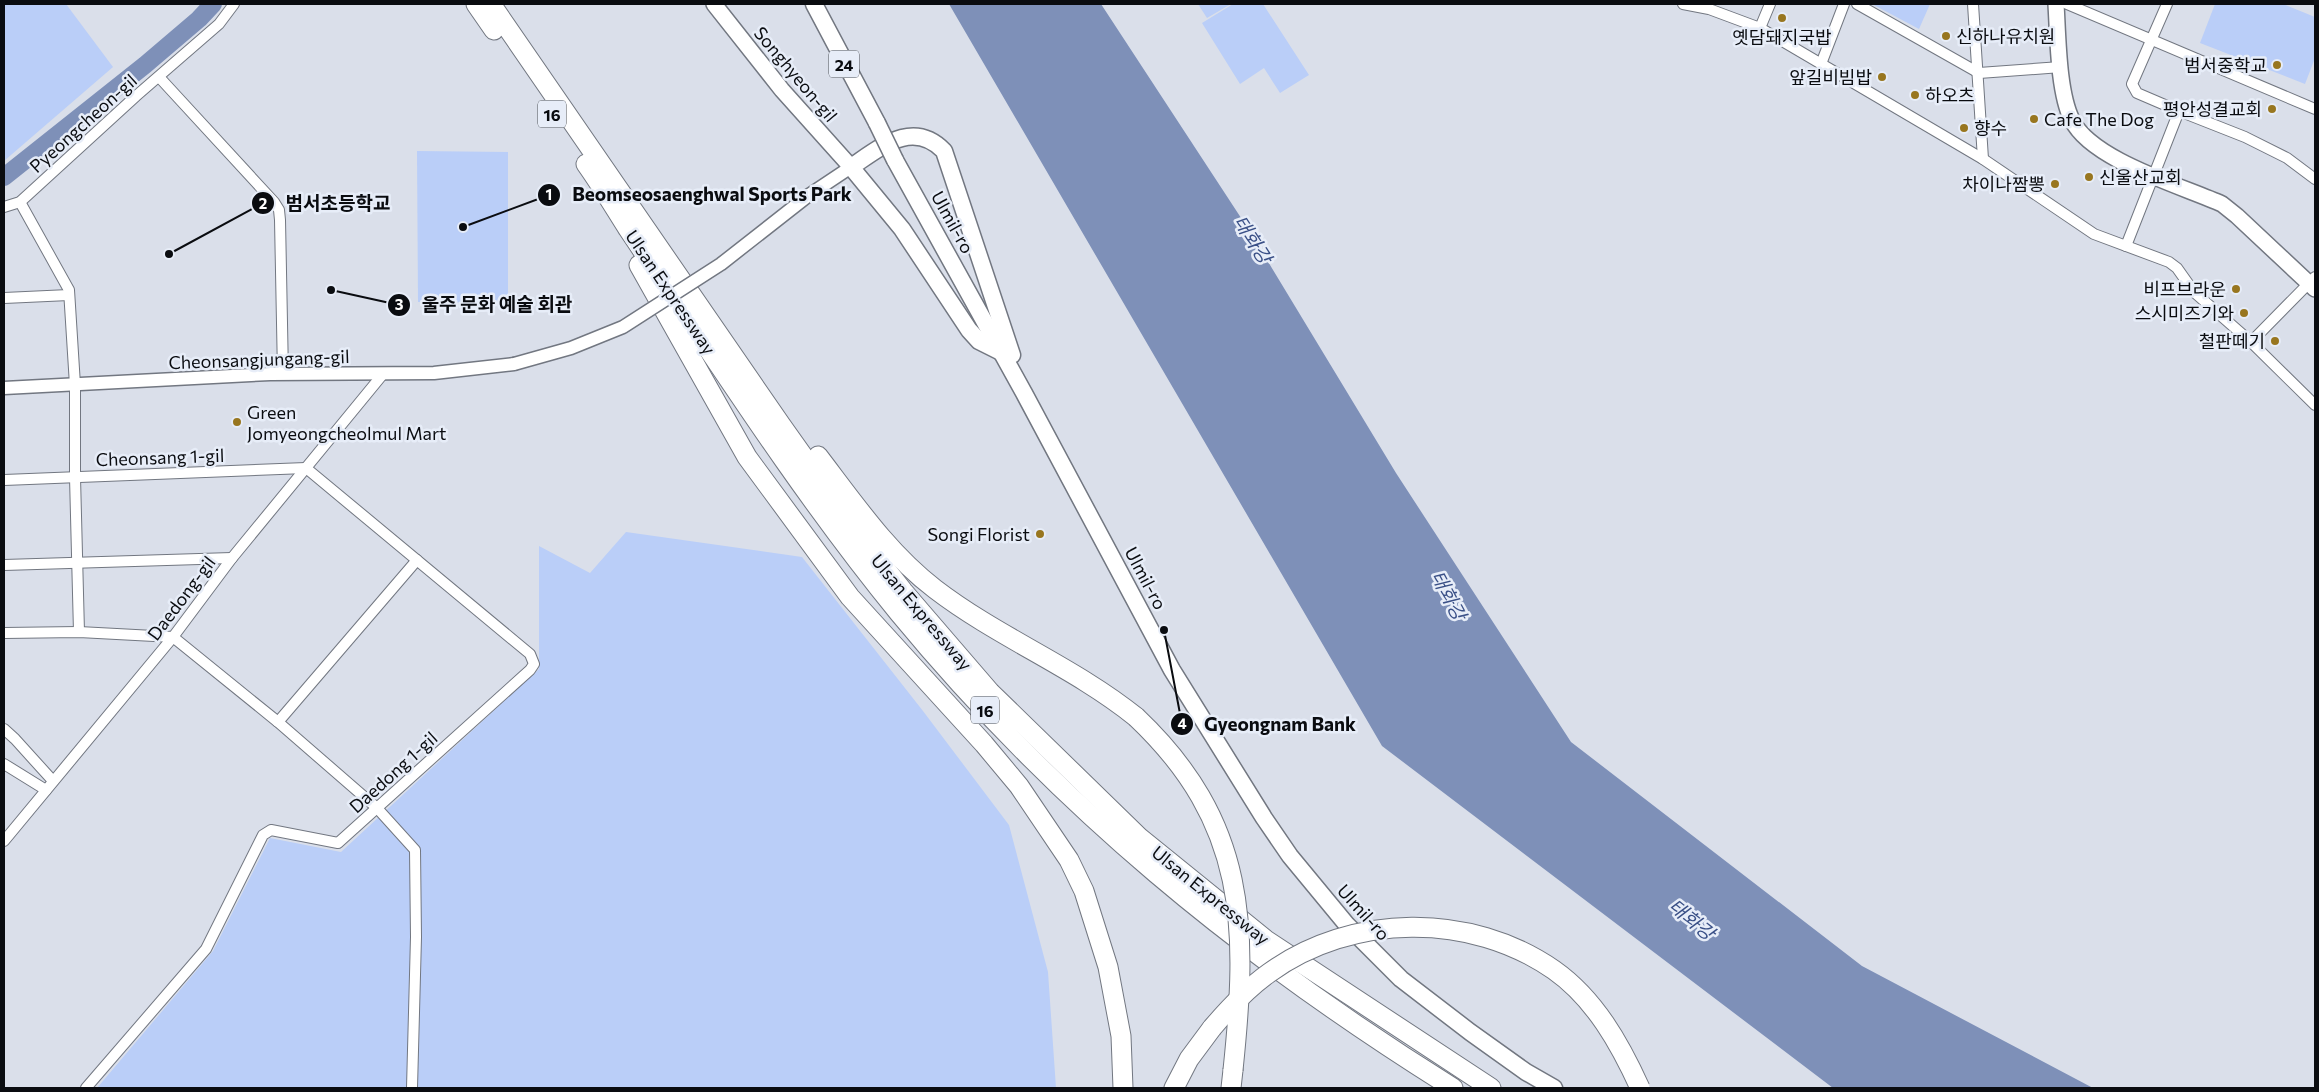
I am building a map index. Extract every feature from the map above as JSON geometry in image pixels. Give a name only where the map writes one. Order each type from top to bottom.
[{"type":"highway","name":"Ulsan Expressway","points":[[476,4],[591,170],[626,226],[782,456],[862,565],[931,650],[1027,755],[1111,836],[1288,979],[1453,1088]]},
{"type":"highway","name":"Ulsan Expressway","points":[[492,4],[827,490],[903,591],[990,692],[1140,838],[1266,940],[1490,1088]]},
{"type":"highway","points":[[626,226],[637,260],[747,457],[850,596],[984,744],[1019,786],[1069,860],[1084,891],[1108,967],[1121,1036],[1123,1088]]},
{"type":"highway","points":[[744,371],[765,384],[869,523],[916,572],[981,621],[1093,685],[1136,717],[1172,754],[1204,802],[1224,848],[1232,874],[1240,925],[1241,955],[1240,1002],[1232,1079]]},
{"type":"highway","points":[[1174,1088],[1189,1059],[1212,1028],[1229,1009],[1270,972],[1315,948],[1342,938],[1384,929],[1418,926],[1445,928],[1491,939],[1533,958],[1555,971],[1600,1016],[1619,1044],[1640,1088]]},
{"type":"main road","name":"Songhyeon-gil","points":[[714,4],[782,90],[851,167]]},
{"type":"main road","name":"Ulmil-ro","points":[[814,4],[895,160],[1003,353],[1172,670],[1264,818],[1290,856],[1347,925],[1396,973],[1470,1032],[1526,1072],[1554,1088]]},
{"type":"main road","points":[[2056,4],[2061,67],[2066,99],[2072,121],[2086,137],[2105,153],[2222,204],[2313,283]]},
{"type":"main road","points":[[1003,353],[987,347],[969,330],[902,229],[851,167],[901,138],[913,135],[924,136],[935,141],[944,151],[1024,392]]},
{"type":"street","name":"Pyeongcheon-gil","points":[[4,208],[20,202],[219,24],[234,4]]},
{"type":"street","points":[[1683,4],[1709,7],[1760,28],[1983,159],[2094,234],[2169,262],[2177,268],[2194,292],[2251,342],[2315,405]]},
{"type":"street","points":[[1760,28],[1770,4]]},
{"type":"street","points":[[1821,64],[1844,4]]},
{"type":"street","points":[[1857,4],[1979,73],[2061,67]]},
{"type":"street","points":[[1973,4],[1979,73],[1983,159]]},
{"type":"street","points":[[2067,4],[2315,109]]},
{"type":"street","points":[[2167,4],[2132,84],[2137,94],[2245,137],[2287,158],[2315,179]]},
{"type":"street","name":"Pyeongcheon-gil","points":[[159,77],[274,202],[279,210],[284,374]]},
{"type":"street","points":[[2126,246],[2179,111]]},
{"type":"street","name":"Cheonsangjungang-gil","points":[[4,388],[284,374],[458,372],[514,364],[571,348],[623,327],[721,264],[809,196],[851,167]]},
{"type":"street","name":"Cheonsang 1-gil","points":[[20,202],[69,290],[74,385],[79,632]]},
{"type":"street","points":[[2251,342],[2313,283]]},
{"type":"street","points":[[4,298],[69,295]]},
{"type":"street","name":"Daedong-gil","points":[[5,838],[173,637],[232,558],[383,374]]},
{"type":"street","name":"Cheonsang 1-gil","points":[[4,480],[306,468]]},
{"type":"street","name":"Daedong 1-gil","points":[[86,1088],[206,949],[263,835],[271,830],[338,844],[530,670],[534,664],[530,654],[306,468]]},
{"type":"street","points":[[4,565],[232,558]]},
{"type":"street","points":[[278,722],[416,560]]},
{"type":"street","points":[[4,633],[79,632],[173,637],[278,722],[377,808],[415,850],[416,936],[412,1088]]},
{"type":"street","points":[[4,729],[54,781]]},
{"type":"street","points":[[4,764],[46,790]]},
{"type":"shaded area","points":[[4,4],[66,4],[113,67],[4,161]]},
{"type":"shaded area","points":[[1198,4],[1231,4],[1207,18]]},
{"type":"shaded area","points":[[1233,4],[1263,4],[1309,75],[1280,93],[1264,68],[1240,84],[1202,23]]},
{"type":"shaded area","points":[[1872,4],[1930,4],[1919,29]]},
{"type":"shaded area","name":"범서중학교","points":[[2215,4],[2283,4],[2315,17],[2315,58],[2305,84],[2200,43]]},
{"type":"shaded area","points":[[417,151],[508,152],[508,303],[418,302]]},
{"type":"shaded area","points":[[626,532],[802,557],[923,711],[1009,825],[1048,972],[1056,1088],[97,1088],[213,951],[270,838],[341,852],[539,669],[539,546],[590,573]]},
{"type":"water","name":"태화강","points":[[949,4],[1101,4],[1247,227],[1396,473],[1571,742],[1862,966],[2093,1088],[1833,1088],[1382,746]]},
{"type":"waterway","points":[[4,177],[145,65],[199,19],[213,4]]},
{"type":"place","name":"옛담돼지국밥","points":[[1782,18]]},
{"type":"place","name":"신하나유치원","points":[[1946,36]]},
{"type":"place","name":"범서중학교","points":[[2277,65]]},
{"type":"place","name":"앞길비빔밥","points":[[1882,77]]},
{"type":"place","name":"하오츠","points":[[1915,95]]},
{"type":"place","name":"평안성결교회","points":[[2272,109]]},
{"type":"place","name":"Cafe The Dog","points":[[2034,119]]},
{"type":"place","name":"향수","points":[[1964,128]]},
{"type":"place","name":"신울산교회","points":[[2089,177]]},
{"type":"place","name":"차이나짬뽕","points":[[2055,184]]},
{"type":"place","name":"Beomseosaenghwal Sports Park","points":[[463,227]]},
{"type":"place","name":"범서초등학교","points":[[169,254]]},
{"type":"place","name":"비프브라운","points":[[2236,289]]},
{"type":"place","name":"울주 문화 예술 회관","points":[[331,290]]},
{"type":"place","name":"스시미즈기와","points":[[2244,313]]},
{"type":"place","name":"철판떼기","points":[[2275,341]]},
{"type":"place","name":"Green Jomyeongcheolmul Mart","points":[[237,422]]},
{"type":"place","name":"Songi Florist","points":[[1040,534]]},
{"type":"place","name":"Gyeongnam Bank","points":[[1164,630]]}]
